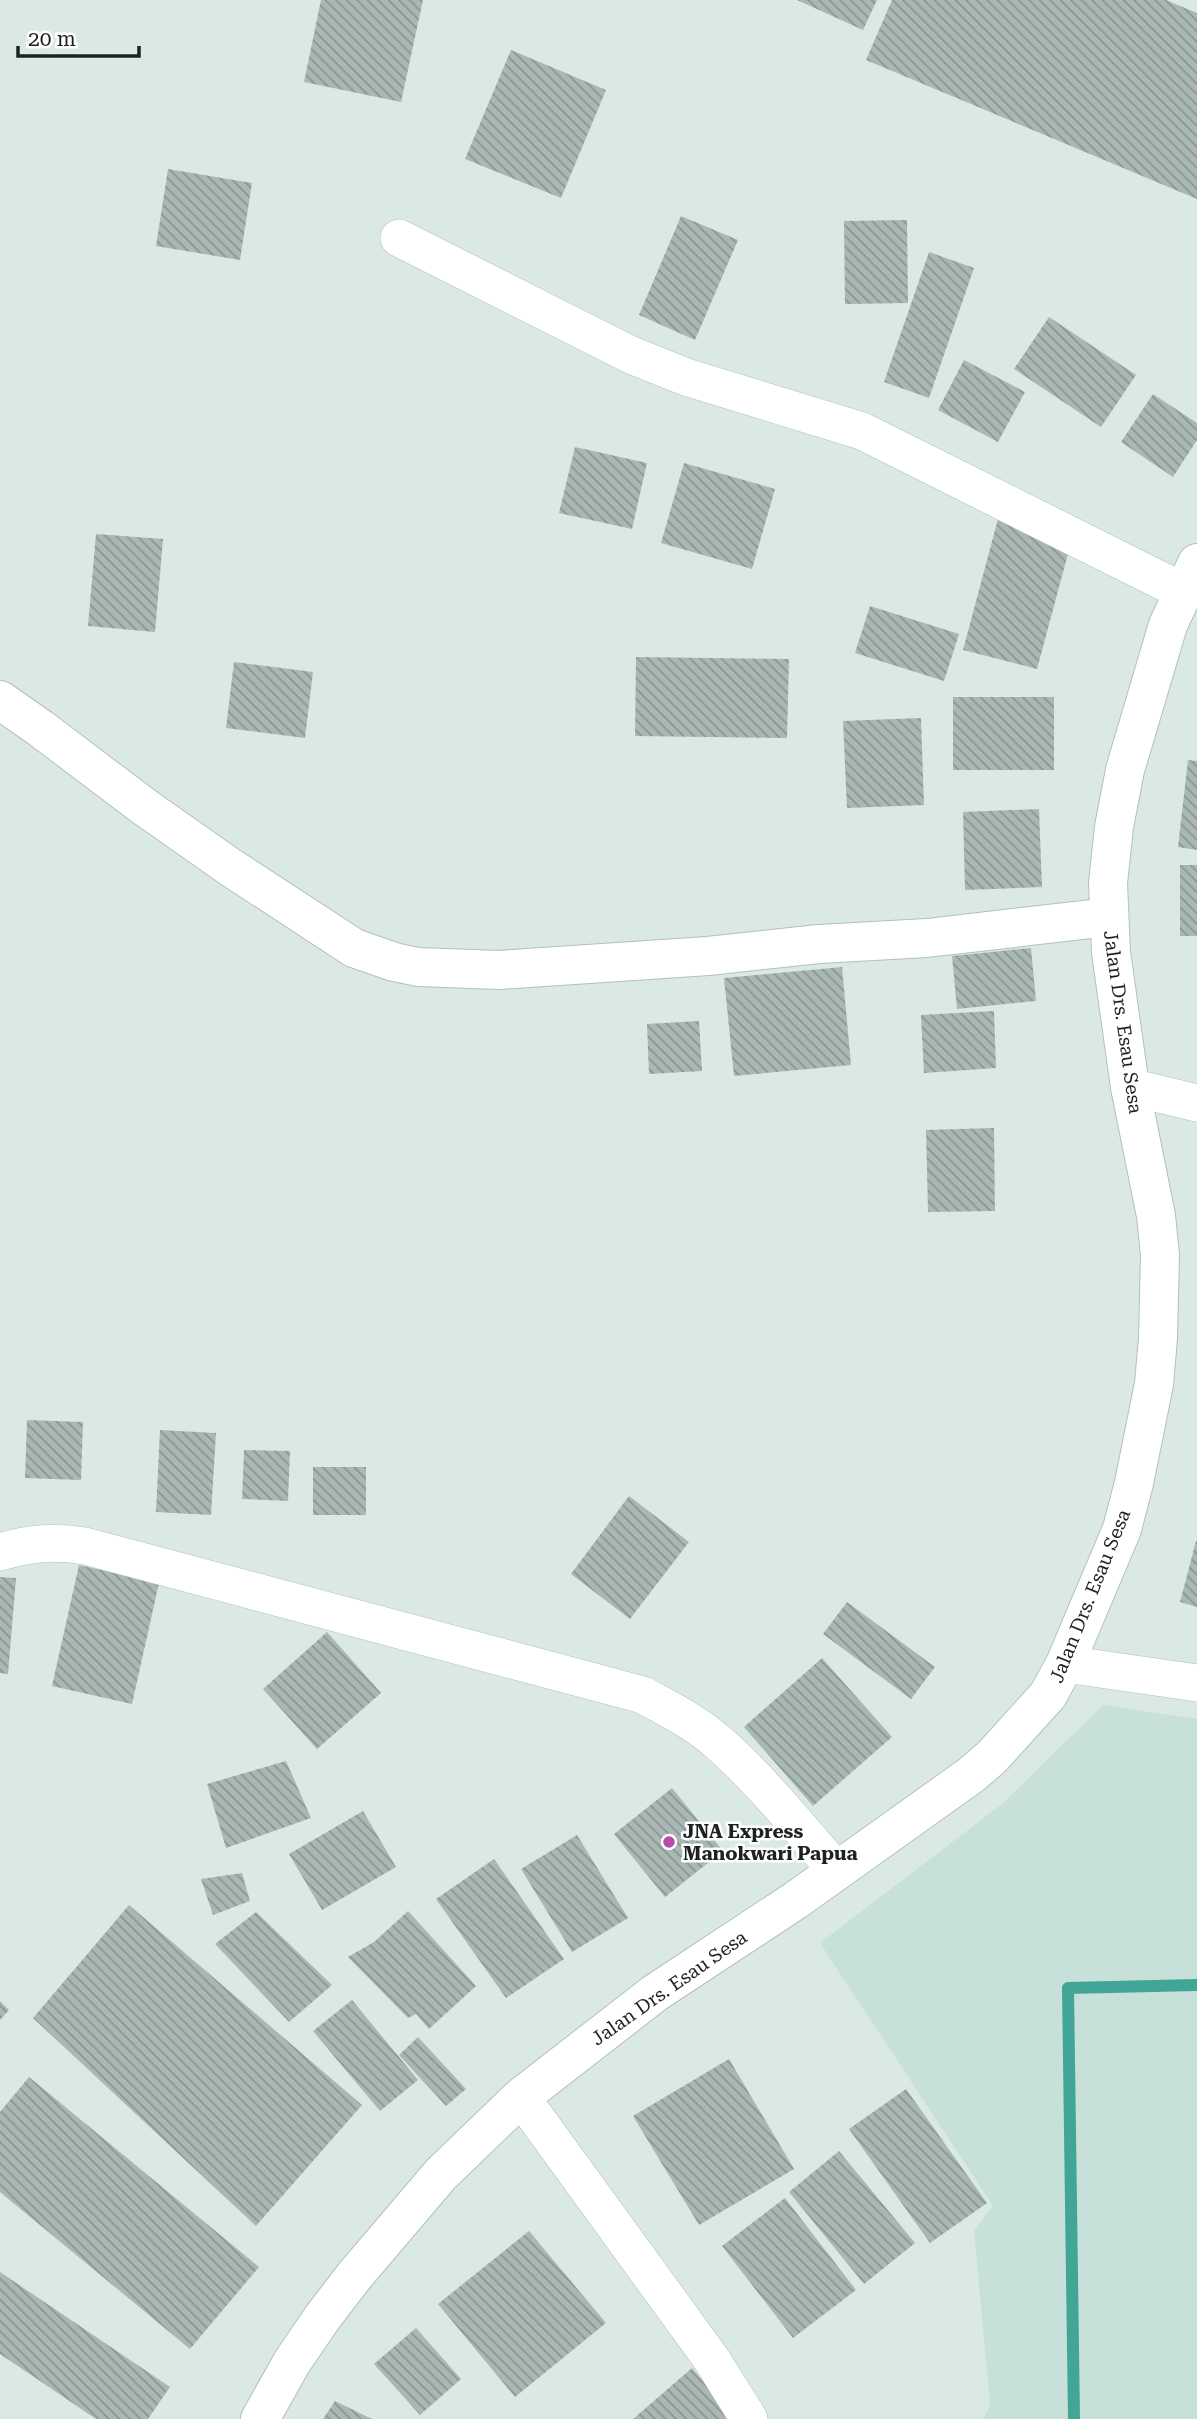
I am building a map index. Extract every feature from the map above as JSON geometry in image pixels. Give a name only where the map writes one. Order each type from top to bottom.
[{"type":"main road","name":"Jalan Drs. Esau Sesa","points":[[260,2419],[292,2362],[355,2276],[440,2174],[521,2097],[655,1993],[837,1871],[992,1758],[1048,1695],[1065,1664],[1122,1529],[1154,1384],[1160,1255],[1156,1216],[1130,1087],[1111,952],[1110,860],[1125,770],[1168,625],[1190,577]]},
{"type":"main road","points":[[0,700],[157,816],[354,948],[418,967],[499,970],[708,956],[819,944],[927,938],[1109,917]]},
{"type":"street","points":[[399,238],[631,355],[686,377],[862,431],[1190,577]]},
{"type":"street","points":[[1130,1087],[1197,1103]]},
{"type":"street","points":[[0,1552],[33,1543],[59,1542],[85,1546],[643,1695],[686,1719],[719,1743],[837,1871]]},
{"type":"street","points":[[1065,1664],[1197,1684]]},
{"type":"street","points":[[521,2097],[712,2360],[749,2419]]},
{"type":"shaded area","points":[[1103,1705],[1197,1719],[1197,2419],[984,2419],[990,2404],[974,2231],[993,2206],[820,1943],[1002,1804]]},
{"type":"building","points":[[321,0],[423,0],[401,102],[304,82]]},
{"type":"building","points":[[797,0],[877,0],[863,30]]},
{"type":"building","points":[[892,0],[1166,0],[1197,13],[1197,199],[866,60]]},
{"type":"building","points":[[511,50],[606,90],[561,198],[465,159]]},
{"type":"building","points":[[168,169],[252,183],[240,260],[156,246]]},
{"type":"building","points":[[681,216],[738,240],[695,340],[639,315]]},
{"type":"building","points":[[907,220],[908,303],[845,304],[844,221]]},
{"type":"building","points":[[929,252],[974,268],[929,398],[884,382]]},
{"type":"building","points":[[1049,317],[1136,375],[1101,427],[1014,369]]},
{"type":"building","points":[[964,360],[1025,392],[998,442],[938,410]]},
{"type":"building","points":[[1153,394],[1197,423],[1197,440],[1173,477],[1121,442]]},
{"type":"building","points":[[575,447],[647,463],[632,529],[559,513]]},
{"type":"building","points":[[684,463],[775,489],[752,569],[661,543]]},
{"type":"building","points":[[998,519],[1072,539],[1037,669],[963,650]]},
{"type":"building","points":[[96,534],[163,539],[155,632],[88,626]]},
{"type":"building","points":[[870,606],[959,634],[944,681],[855,653]]},
{"type":"building","points":[[636,657],[789,659],[787,738],[635,736]]},
{"type":"building","points":[[234,662],[313,672],[305,738],[226,728]]},
{"type":"building","points":[[953,697],[1054,697],[1054,770],[953,770]]},
{"type":"building","points":[[921,718],[924,805],[847,808],[843,721]]},
{"type":"building","points":[[1188,760],[1197,761],[1197,850],[1178,847]]},
{"type":"building","points":[[1039,809],[1042,887],[965,890],[963,812]]},
{"type":"building","points":[[1180,865],[1197,865],[1197,936],[1180,936]]},
{"type":"building","points":[[1031,948],[1036,1001],[957,1009],[952,956]]},
{"type":"building","points":[[842,967],[851,1065],[734,1076],[724,978]]},
{"type":"building","points":[[994,1011],[996,1068],[924,1073],[921,1015]]},
{"type":"building","points":[[699,1021],[702,1071],[649,1074],[647,1024]]},
{"type":"building","points":[[994,1128],[995,1211],[928,1212],[926,1130]]},
{"type":"building","points":[[27,1420],[83,1422],[81,1480],[25,1478]]},
{"type":"building","points":[[160,1430],[216,1433],[211,1515],[156,1512]]},
{"type":"building","points":[[244,1450],[290,1451],[288,1501],[242,1499]]},
{"type":"building","points":[[313,1467],[366,1467],[366,1515],[313,1515]]},
{"type":"building","points":[[629,1496],[689,1542],[630,1619],[571,1574]]},
{"type":"building","points":[[1197,1541],[1197,1607],[1180,1602]]},
{"type":"building","points":[[79,1565],[159,1583],[132,1704],[52,1686]]},
{"type":"building","points":[[0,1577],[16,1578],[8,1674],[0,1673]]},
{"type":"building","points":[[847,1602],[935,1667],[911,1699],[823,1634]]},
{"type":"building","points":[[327,1632],[381,1693],[317,1749],[263,1689]]},
{"type":"building","points":[[822,1658],[892,1737],[813,1806],[744,1727]]},
{"type":"building","points":[[286,1761],[311,1818],[226,1848],[207,1784]]},
{"type":"building","name":"JNA Express Manokwari Papua","points":[[672,1788],[723,1851],[665,1897],[614,1834]]},
{"type":"building","points":[[363,1811],[396,1867],[322,1910],[289,1854]]},
{"type":"building","points":[[577,1835],[628,1918],[572,1952],[521,1869]]},
{"type":"building","points":[[494,1859],[564,1959],[506,1998],[436,1899]]},
{"type":"building","points":[[242,1873],[250,1901],[213,1915],[201,1879]]},
{"type":"building","points":[[129,1905],[362,2105],[256,2226],[33,2018]]},
{"type":"building","points":[[408,1911],[476,1986],[429,2029],[416,2014],[408,2018],[348,1957],[374,1942]]},
{"type":"building","points":[[256,1912],[332,1985],[289,2022],[215,1944]]},
{"type":"building","points":[[352,2000],[418,2080],[380,2111],[313,2031]]},
{"type":"building","points":[[0,2001],[9,2010],[0,2020]]},
{"type":"building","points":[[418,2037],[466,2089],[446,2106],[399,2055]]},
{"type":"building","points":[[729,2059],[794,2169],[699,2225],[633,2116]]},
{"type":"building","points":[[29,2077],[259,2267],[190,2349],[0,2192],[0,2112]]},
{"type":"building","points":[[906,2089],[987,2203],[930,2243],[849,2129]]},
{"type":"building","points":[[839,2151],[915,2243],[864,2284],[789,2192]]},
{"type":"building","points":[[785,2198],[856,2290],[793,2338],[722,2246]]},
{"type":"building","points":[[529,2231],[606,2323],[515,2397],[438,2304]]},
{"type":"building","points":[[0,2272],[170,2387],[148,2419],[96,2419],[0,2354]]},
{"type":"building","points":[[416,2328],[461,2379],[420,2415],[374,2364]]},
{"type":"building","points":[[692,2368],[732,2415],[728,2419],[633,2419]]},
{"type":"building","points":[[335,2401],[372,2419],[323,2419]]},
{"type":"waterway","points":[[1074,2419],[1068,1988],[1197,1985]]},
{"type":"place","name":"JNA Express Manokwari Papua","points":[[669,1842]]}]
